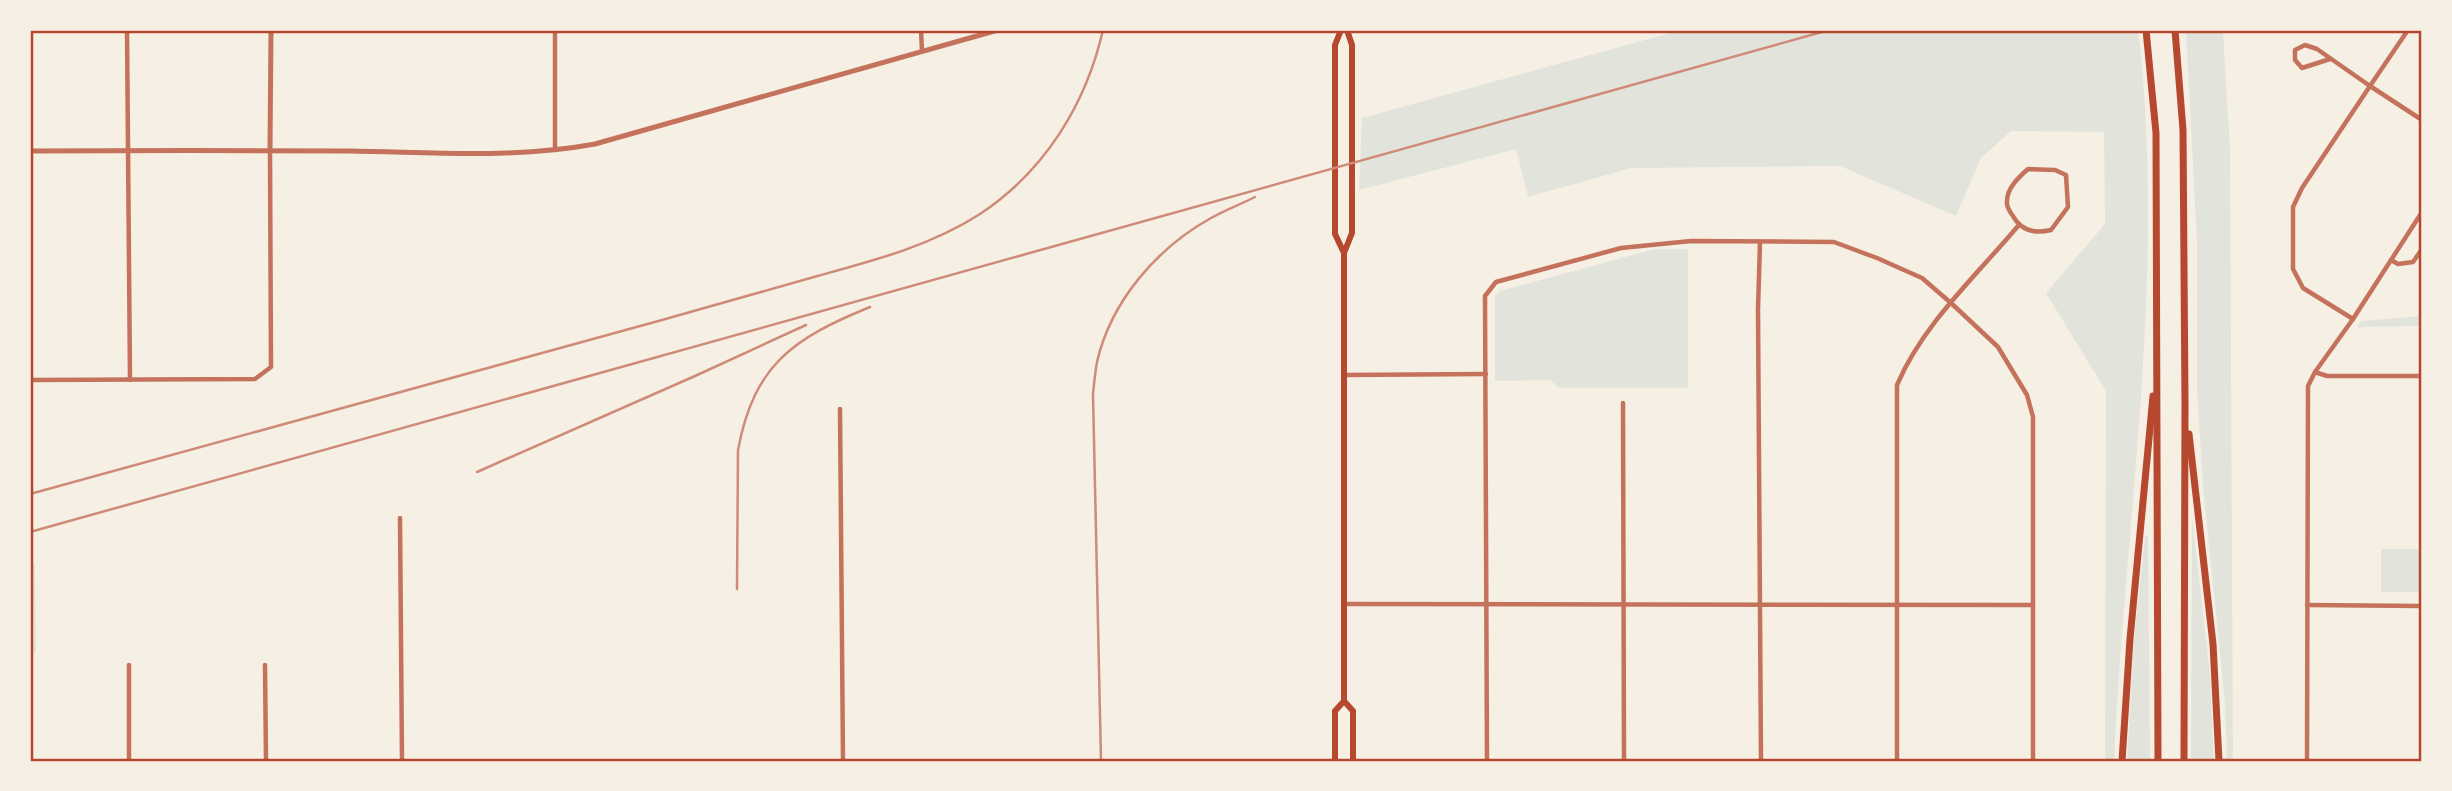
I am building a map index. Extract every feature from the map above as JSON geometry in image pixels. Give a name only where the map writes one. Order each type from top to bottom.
[{"type":"highway","points":[[2146,30],[2156,133],[2158,761]]},
{"type":"highway","points":[[2175,30],[2183,130],[2184,761]]},
{"type":"highway","points":[[2122,761],[2130,639],[2157,357]]},
{"type":"highway","points":[[2185,404],[2213,644],[2219,761]]},
{"type":"main road","points":[[1341,30],[1335,45],[1335,234],[1344,253]]},
{"type":"main road","points":[[1347,30],[1352,45],[1352,233],[1344,253],[1344,701],[1353,711],[1353,761]]},
{"type":"main road","points":[[1335,761],[1335,711],[1344,701]]},
{"type":"street","points":[[127,30],[130,380]]},
{"type":"street","points":[[30,380],[255,379],[271,367],[271,30]]},
{"type":"street","points":[[555,30],[555,151]]},
{"type":"street","points":[[921,30],[922,51]]},
{"type":"street","points":[[30,151],[555,151],[595,144],[998,30]]},
{"type":"street","points":[[2353,319],[2304,288],[2293,269],[2293,207],[2302,188],[2370,86],[2408,31],[2414,30]]},
{"type":"street","points":[[2330,59],[2302,68],[2295,60],[2295,50],[2305,45],[2317,49],[2422,120]]},
{"type":"street","points":[[2028,169],[2055,170],[2066,175],[2068,207],[2051,230],[2036,233],[2018,226],[2006,199],[2015,180],[2028,169]]},
{"type":"street","points":[[2307,761],[2308,386],[2422,212]]},
{"type":"street","points":[[1897,761],[1897,385],[1909,357],[1951,303],[2018,226]]},
{"type":"street","points":[[1487,761],[1485,296],[1496,282],[1621,248],[1691,241],[1833,243],[1877,258],[1922,278],[1998,347],[2031,405],[2033,761]]},
{"type":"street","points":[[1760,242],[1758,310],[1761,761]]},
{"type":"street","points":[[2391,260],[2399,264],[2413,262],[2422,249]]},
{"type":"street","points":[[2315,372],[2327,376],[2422,376]]},
{"type":"street","points":[[1344,375],[1486,374]]},
{"type":"street","points":[[1623,403],[1623,761]]},
{"type":"street","points":[[840,409],[843,761]]},
{"type":"street","points":[[400,518],[402,761]]},
{"type":"street","points":[[1344,604],[2033,605]]},
{"type":"street","points":[[2307,605],[2422,606]]},
{"type":"street","points":[[129,665],[129,761]]},
{"type":"street","points":[[265,665],[266,761]]},
{"type":"shaded area","points":[[1681,30],[2138,30],[2146,121],[2146,304],[2114,761],[2105,761],[2106,391],[2046,293],[2105,224],[2104,132],[2011,131],[1981,158],[1956,216],[1840,166],[1631,168],[1528,197],[1516,149],[1359,190],[1362,118]]},
{"type":"shaded area","points":[[2186,30],[2223,30],[2230,151],[2233,761],[2227,761],[2225,703],[2203,486],[2197,390],[2197,242]]},
{"type":"shaded area","points":[[1655,249],[1688,249],[1688,388],[1559,388],[1550,380],[1495,381],[1495,296],[1500,291]]},
{"type":"shaded area","points":[[2422,316],[2422,326],[2357,327],[2361,321]]},
{"type":"shaded area","points":[[2192,517],[2210,674],[2214,761],[2191,761]]},
{"type":"shaded area","points":[[2145,536],[2148,536],[2150,761],[2127,761],[2134,641]]},
{"type":"shaded area","points":[[2381,549],[2422,549],[2422,592],[2381,592]]},
{"type":"shaded area","points":[[35,564],[36,653],[30,653],[30,566]]},
{"type":"railway","points":[[30,494],[862,264],[923,243],[980,214],[1024,178],[1043,156],[1060,134],[1086,84],[1103,30]]},
{"type":"railway","points":[[30,532],[1829,30]]},
{"type":"railway","points":[[1101,761],[1093,394],[1097,362],[1113,318],[1139,278],[1155,261],[1191,230],[1255,197]]},
{"type":"railway","points":[[737,589],[738,450],[745,420],[755,396],[767,375],[799,343],[870,307]]},
{"type":"railway","points":[[477,472],[806,325]]}]
